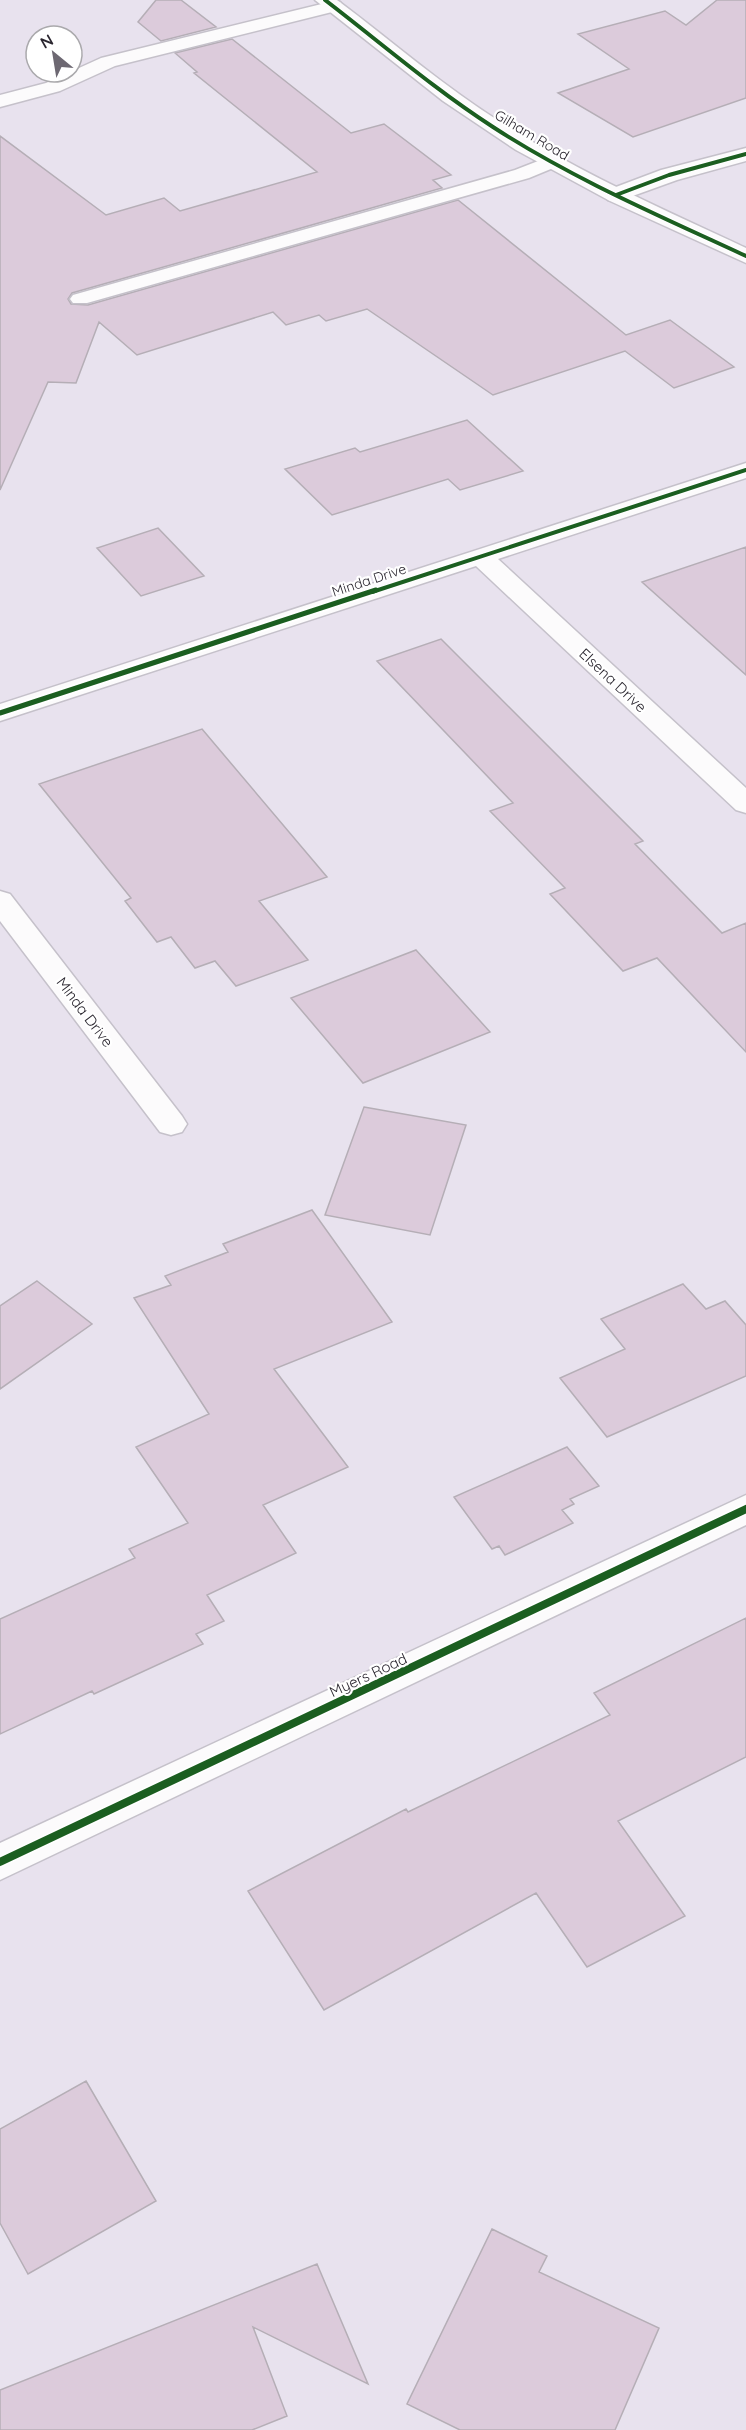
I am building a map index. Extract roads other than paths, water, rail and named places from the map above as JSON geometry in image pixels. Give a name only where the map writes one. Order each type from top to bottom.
[{"type":"street","name":"Gilham Road","points":[[330,3],[492,126],[551,162],[746,256]]},
{"type":"street","points":[[616,195],[669,175],[746,154]]},
{"type":"street","name":"Minda Drive","points":[[0,713],[746,470]]},
{"type":"street","name":"Elsena Drive","points":[[480,556],[746,804]]},
{"type":"street","name":"Minda Drive","points":[[0,900],[171,1124]]},
{"type":"street","name":"Myers Road","points":[[0,1862],[746,1509]]},
{"type":"lane","points":[[0,101],[53,87],[108,62],[330,3]]},
{"type":"lane","points":[[80,299],[522,174],[551,162]]}]
